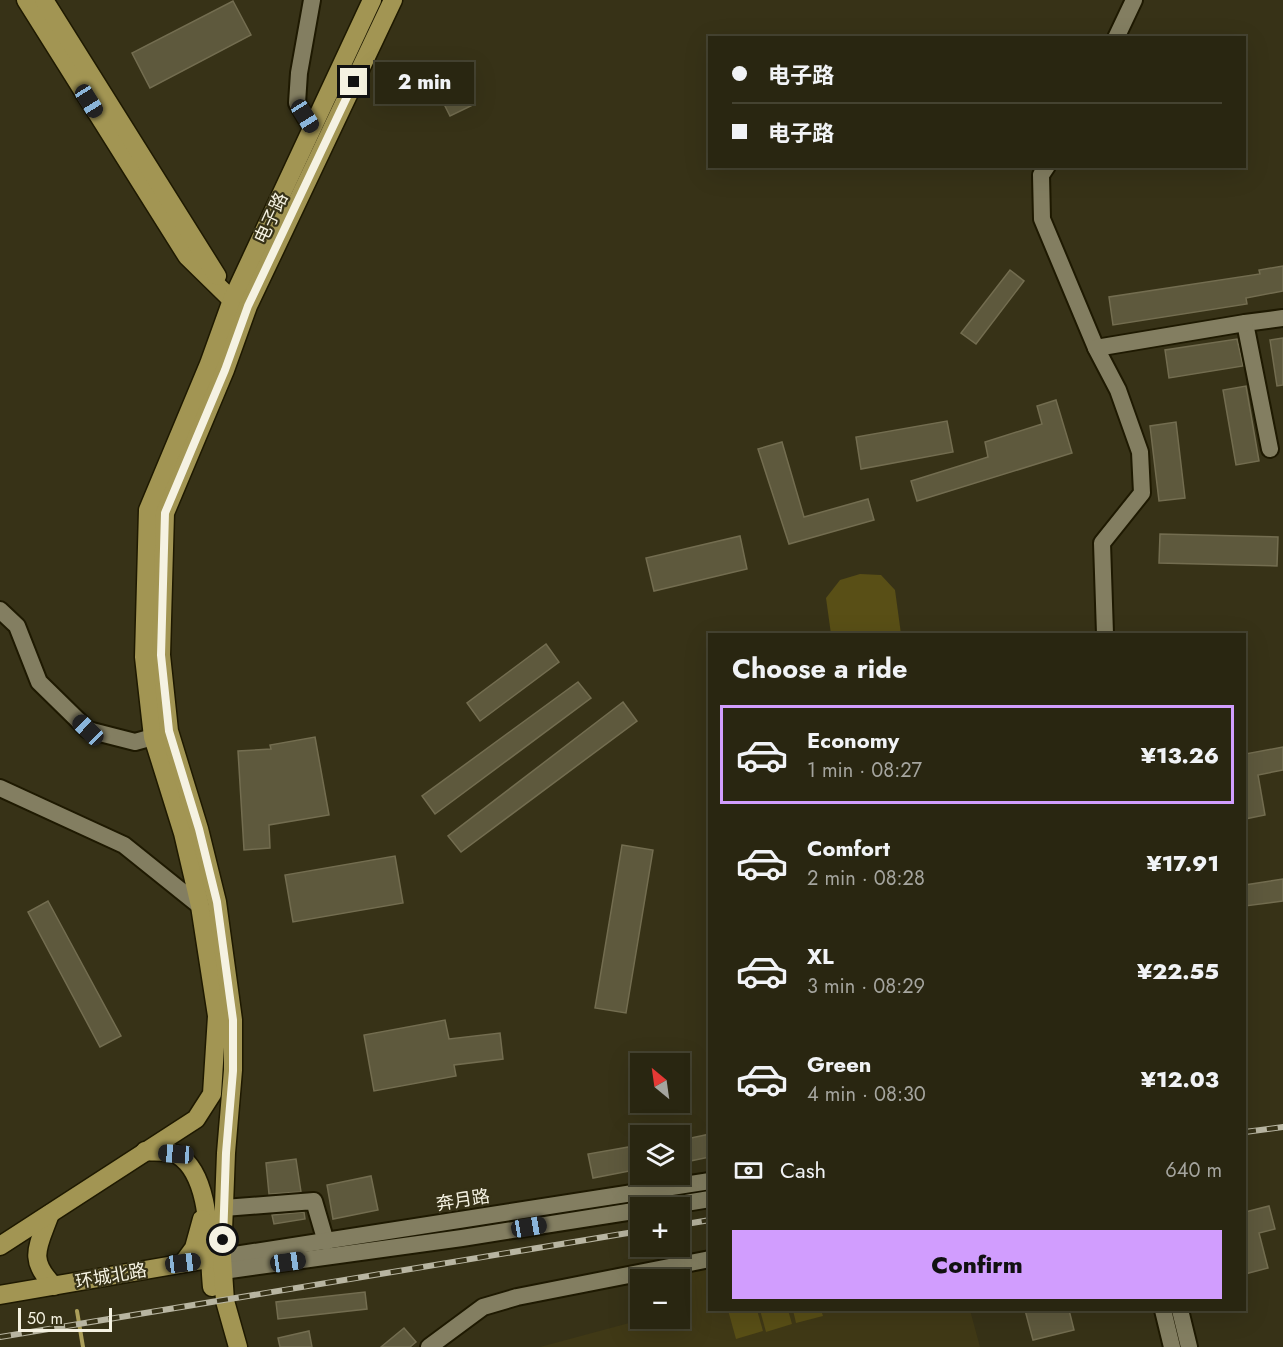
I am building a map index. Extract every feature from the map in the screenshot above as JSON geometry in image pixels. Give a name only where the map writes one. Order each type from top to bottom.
[{"type":"main road","points":[[26,0],[187,256],[240,303]]},
{"type":"main road","points":[[44,0],[240,303]]},
{"type":"main road","name":"电子路","points":[[226,1347],[214,1303],[224,1208],[233,1071],[233,1020],[217,902],[199,829],[169,731],[161,655],[165,513],[225,370],[240,303],[312,128],[372,0]]},
{"type":"main road","name":"电子路","points":[[0,1246],[196,1119],[212,1094],[218,1016],[200,906],[183,833],[153,737],[144,657],[148,510],[209,364],[393,0]]},
{"type":"main road","points":[[145,1151],[176,1154],[190,1166],[200,1186],[218,1262]]},
{"type":"main road","points":[[183,1263],[194,1248],[205,1207]]},
{"type":"main road","points":[[50,1214],[37,1253],[40,1272],[54,1287]]},
{"type":"main road","name":"电子路","points":[[218,1262],[225,1301],[238,1347]]},
{"type":"main road","name":"环城北路","points":[[0,1295],[183,1263],[218,1262]]},
{"type":"street","points":[[312,0],[299,73],[297,103],[312,128]]},
{"type":"street","points":[[1117,36],[1134,0]]},
{"type":"street","points":[[1046,168],[1041,175],[1042,219],[1096,348],[1118,390],[1140,452],[1142,493],[1102,543],[1105,633]]},
{"type":"street","points":[[1096,348],[1283,318]]},
{"type":"street","points":[[1245,323],[1270,449]]},
{"type":"street","points":[[0,610],[17,626],[39,682],[88,730],[135,742],[153,737]]},
{"type":"street","points":[[0,788],[124,845],[200,906]]},
{"type":"street","name":"奔月路","points":[[218,1262],[326,1242],[708,1181]]},
{"type":"street","points":[[690,1202],[708,1199]]},
{"type":"street","points":[[224,1208],[314,1201],[326,1242]]},
{"type":"street","points":[[218,1262],[462,1238],[630,1212]]},
{"type":"street","points":[[429,1347],[483,1307],[517,1297],[708,1258]]},
{"type":"street","points":[[1163,1311],[1172,1347]]},
{"type":"street","points":[[1180,1311],[1189,1347]]},
{"type":"shaded area","points":[[860,574],[881,575],[895,590],[901,633],[831,633],[826,598],[840,580]]},
{"type":"shaded area","points":[[708,1268],[708,1311],[970,1311],[980,1347],[540,1347],[630,1323],[630,1329],[690,1329],[690,1272]]},
{"type":"shaded area","points":[[728,1311],[757,1311],[763,1331],[736,1339]]},
{"type":"shaded area","points":[[760,1311],[788,1311],[792,1324],[766,1332]]},
{"type":"shaded area","points":[[793,1311],[821,1311],[823,1316],[796,1323]]},
{"type":"building","points":[[233,1],[251,35],[150,88],[132,53]]},
{"type":"building","points":[[459,72],[475,104],[450,116],[434,84]]},
{"type":"building","points":[[1283,266],[1283,291],[1246,298],[1247,304],[1113,325],[1109,297],[1260,274],[1259,270]]},
{"type":"building","points":[[1010,270],[1024,281],[976,344],[961,333]]},
{"type":"building","points":[[1283,338],[1283,385],[1277,386],[1270,340]]},
{"type":"building","points":[[1237,339],[1243,366],[1169,378],[1165,350]]},
{"type":"building","points":[[1246,386],[1259,461],[1236,465],[1223,390]]},
{"type":"building","points":[[1056,400],[1072,453],[917,501],[911,481],[988,457],[985,442],[1042,424],[1037,406]]},
{"type":"building","points":[[947,421],[953,452],[861,469],[856,437]]},
{"type":"building","points":[[1176,422],[1185,498],[1159,501],[1150,426]]},
{"type":"building","points":[[782,442],[804,517],[868,499],[874,520],[789,544],[758,449]]},
{"type":"building","points":[[1160,534],[1278,537],[1277,566],[1159,563]]},
{"type":"building","points":[[740,536],[747,569],[654,591],[646,558]]},
{"type":"building","points":[[546,644],[559,662],[480,721],[467,703]]},
{"type":"building","points":[[578,682],[591,698],[435,814],[422,796]]},
{"type":"building","points":[[623,702],[637,721],[461,852],[448,836]]},
{"type":"building","points":[[315,737],[329,815],[269,825],[270,848],[244,850],[238,751],[271,749],[270,745]]},
{"type":"building","points":[[1283,747],[1283,770],[1258,775],[1265,815],[1246,819],[1246,754]]},
{"type":"building","points":[[622,845],[653,850],[626,1013],[595,1008]]},
{"type":"building","points":[[395,856],[403,903],[293,922],[285,875]]},
{"type":"building","points":[[1283,879],[1283,901],[1246,906],[1246,885]]},
{"type":"building","points":[[48,901],[121,1036],[100,1047],[28,912]]},
{"type":"building","points":[[445,1020],[449,1039],[500,1033],[503,1059],[454,1065],[456,1076],[374,1091],[364,1035]]},
{"type":"building","points":[[708,1134],[708,1157],[690,1161],[690,1138]]},
{"type":"building","points":[[630,1147],[630,1171],[593,1178],[588,1154]]},
{"type":"building","points":[[296,1159],[301,1192],[269,1194],[266,1163]]},
{"type":"building","points":[[371,1176],[378,1210],[333,1219],[327,1185]]},
{"type":"building","points":[[1269,1206],[1275,1229],[1259,1233],[1268,1268],[1246,1274],[1246,1212]]},
{"type":"building","points":[[304,1212],[305,1219],[274,1224],[272,1215]]},
{"type":"building","points":[[365,1292],[367,1309],[278,1319],[276,1302]]},
{"type":"building","points":[[1025,1311],[1069,1311],[1074,1330],[1033,1340]]},
{"type":"building","points":[[404,1328],[416,1342],[410,1347],[381,1347]]},
{"type":"building","points":[[309,1331],[312,1347],[280,1347],[278,1338]]},
{"type":"waterway","points":[[77,1311],[83,1347]]},
{"type":"railway","points":[[1246,1132],[1283,1127]]},
{"type":"railway","points":[[690,1223],[708,1220]]},
{"type":"railway","points":[[0,1337],[630,1233]]},
{"type":"route","points":[[223,1240],[226,1153],[233,1071],[233,1020],[217,902],[199,829],[169,731],[161,655],[165,513],[225,370],[248,306],[354,82]]}]
